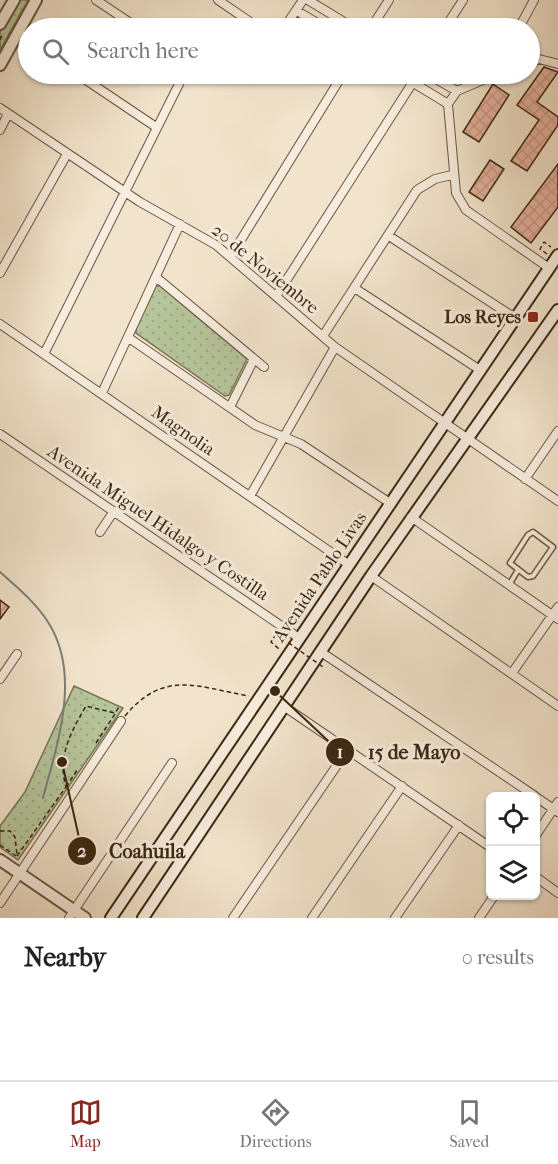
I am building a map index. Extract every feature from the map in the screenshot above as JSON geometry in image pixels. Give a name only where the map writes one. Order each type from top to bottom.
[{"type":"main road","points":[[0,24],[14,0]]},
{"type":"main road","points":[[27,18],[36,0]]},
{"type":"main road","points":[[0,65],[18,35]]},
{"type":"main road","name":"Avenida Pablo Livas","points":[[111,918],[558,254]]},
{"type":"main road","points":[[143,918],[371,576],[558,310]]},
{"type":"main road","points":[[0,860],[71,914],[85,918]]},
{"type":"street","points":[[96,0],[123,18]]},
{"type":"street","points":[[218,0],[244,18]]},
{"type":"street","points":[[292,18],[306,0],[337,18]]},
{"type":"street","points":[[377,18],[388,0]]},
{"type":"street","points":[[451,18],[463,0]]},
{"type":"street","points":[[524,18],[534,0]]},
{"type":"street","points":[[297,11],[309,18]]},
{"type":"street","points":[[540,59],[558,64]]},
{"type":"street","points":[[92,84],[156,127]]},
{"type":"street","points":[[44,354],[123,191],[178,84]]},
{"type":"street","points":[[231,256],[337,84]]},
{"type":"street","points":[[277,296],[412,84]]},
{"type":"street","points":[[416,84],[448,104]]},
{"type":"street","points":[[444,84],[456,91]]},
{"type":"street","points":[[472,84],[456,91],[448,104],[452,175],[456,193],[466,210],[549,268]]},
{"type":"street","name":"20 de Noviembre","points":[[0,108],[123,191],[231,256],[335,346],[558,501]]},
{"type":"street","points":[[0,130],[9,114]]},
{"type":"street","points":[[0,273],[67,154]]},
{"type":"street","points":[[323,336],[356,289],[417,190],[435,179],[452,175]]},
{"type":"street","points":[[102,393],[180,224]]},
{"type":"street","points":[[389,236],[515,318]]},
{"type":"street","points":[[156,277],[264,367]]},
{"type":"street","points":[[356,289],[480,370]]},
{"type":"street","name":"Magnolia","points":[[0,324],[348,564]]},
{"type":"street","points":[[129,338],[255,425],[301,444],[390,503]]},
{"type":"street","points":[[250,496],[335,346]]},
{"type":"street","points":[[230,407],[254,359]]},
{"type":"street","points":[[525,479],[558,431]]},
{"type":"street","name":"Avenida Miguel Hidalgo y Costilla","points":[[0,434],[299,638]]},
{"type":"street","points":[[100,532],[114,511]]},
{"type":"street","points":[[411,518],[555,617]]},
{"type":"street","points":[[371,576],[558,706]]},
{"type":"street","points":[[512,674],[555,617],[558,607]]},
{"type":"street","points":[[321,652],[528,792]]},
{"type":"street","points":[[0,679],[3,670],[17,654]]},
{"type":"street","points":[[285,707],[489,846]]},
{"type":"street","points":[[0,903],[121,721]]},
{"type":"street","points":[[232,918],[348,749]]},
{"type":"street","points":[[71,914],[172,763]]},
{"type":"street","points":[[312,918],[402,786]]},
{"type":"street","points":[[540,800],[556,808],[540,830]]},
{"type":"street","points":[[395,918],[459,825]]},
{"type":"street","points":[[540,880],[558,892]]},
{"type":"street","points":[[479,918],[491,900]]},
{"type":"lane","points":[[533,532],[550,543],[552,549],[533,576],[528,577],[518,570],[510,562],[530,533],[533,532]]},
{"type":"lane","points":[[509,585],[518,570]]},
{"type":"path","points":[[540,249],[544,242],[558,254]]},
{"type":"path","points":[[287,655],[271,642],[276,634],[323,667]]},
{"type":"path","points":[[121,721],[149,693],[169,685],[258,698]]},
{"type":"path","points":[[66,787],[63,769],[69,736],[86,706],[115,713]]},
{"type":"path","points":[[94,746],[119,707]]},
{"type":"path","points":[[17,856],[82,763]]},
{"type":"path","points":[[0,831],[10,831],[15,837],[17,856]]},
{"type":"path","points":[[0,845],[17,856]]},
{"type":"green space","points":[[18,0],[28,0],[0,50],[0,32]]},
{"type":"green space","points":[[154,286],[160,286],[247,359],[229,395],[225,396],[136,333],[136,327]]},
{"type":"green space","points":[[74,686],[123,708],[18,860],[0,847],[0,826],[25,792]]},
{"type":"building","points":[[544,67],[558,72],[537,102],[558,117],[558,125],[527,171],[511,161],[539,120],[517,105],[532,84],[540,84],[540,73]]},
{"type":"building","points":[[493,84],[509,95],[479,142],[463,132]]},
{"type":"building","points":[[490,160],[504,169],[483,201],[469,192]]},
{"type":"building","points":[[558,164],[558,207],[531,243],[511,227]]},
{"type":"building","points":[[0,600],[9,607],[0,619]]},
{"type":"waterway","points":[[0,572],[26,595],[48,622],[58,643],[64,664],[64,710],[43,798]]},
{"type":"place","name":"Los Reyes","points":[[533,317]]},
{"type":"place","name":"15 de Mayo","points":[[275,691]]},
{"type":"place","name":"Coahuila","points":[[62,762]]}]
